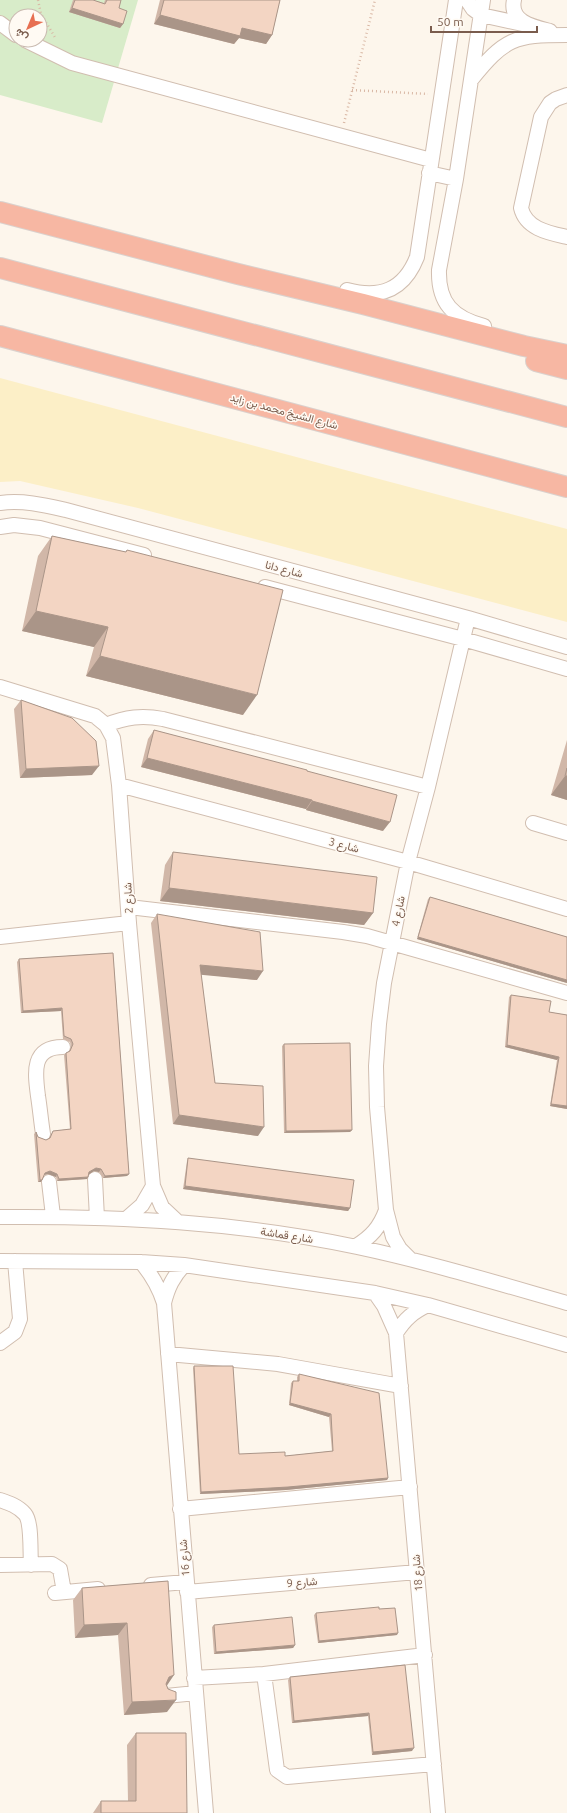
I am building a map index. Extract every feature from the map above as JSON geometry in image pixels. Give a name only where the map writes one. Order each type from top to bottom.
[{"type":"highway","points":[[0,212],[287,287],[363,304],[524,346],[567,354]]},
{"type":"highway","points":[[0,268],[567,417]]},
{"type":"highway","points":[[287,287],[366,317],[567,369]]},
{"type":"highway","name":"شارع الشيخ محمد بن زايد","points":[[0,336],[567,487]]},
{"type":"street","points":[[238,274],[292,277],[365,294],[387,291],[406,277],[417,257],[456,0]]},
{"type":"street","points":[[467,0],[473,9],[481,15],[567,35]]},
{"type":"street","points":[[483,0],[456,179],[439,270],[441,292],[452,311],[471,323],[529,339],[567,354]]},
{"type":"street","points":[[514,0],[513,8],[519,19],[530,26]]},
{"type":"street","points":[[471,80],[488,58],[498,49],[510,42],[524,37],[538,35],[567,35]]},
{"type":"street","points":[[41,48],[72,63],[341,136],[430,167],[456,179]]},
{"type":"street","points":[[567,95],[550,103],[541,117],[521,208],[522,214],[527,220],[539,229],[567,237]]},
{"type":"street","name":"شارع دانا","points":[[0,503],[10,502],[38,504],[468,618],[567,647]]},
{"type":"street","points":[[0,527],[14,525],[40,528],[156,559]]},
{"type":"street","name":"شارع دانا","points":[[248,583],[463,639],[567,669]]},
{"type":"street","name":"شارع 4","points":[[410,1259],[400,1249],[393,1237],[386,1210],[377,1107],[376,1066],[382,997],[408,862],[428,787],[468,618]]},
{"type":"street","points":[[0,687],[82,711],[95,716],[106,725],[119,720],[149,716],[428,787]]},
{"type":"street","name":"شارع 2","points":[[106,725],[113,738],[119,785],[129,923],[153,1186],[162,1207],[178,1222]]},
{"type":"street","name":"شارع 3","points":[[119,785],[408,862],[567,909]]},
{"type":"street","points":[[533,823],[567,833]]},
{"type":"street","points":[[129,907],[343,932],[392,943],[567,993]]},
{"type":"street","points":[[0,937],[129,923]]},
{"type":"street","points":[[43,1134],[36,1075],[37,1063],[39,1058],[47,1051],[52,1048],[63,1047]]},
{"type":"street","points":[[95,1179],[97,1218]]},
{"type":"street","points":[[49,1182],[53,1216]]},
{"type":"street","points":[[126,1219],[142,1205],[153,1186]]},
{"type":"street","name":"شارع 4","points":[[356,1246],[375,1232],[382,1222],[386,1210]]},
{"type":"street","name":"شارع قماشة","points":[[0,1217],[53,1216],[126,1219],[178,1222],[265,1231],[356,1246],[410,1259],[567,1303]]},
{"type":"street","points":[[0,1261],[141,1262],[184,1265],[375,1293],[428,1305],[567,1345]]},
{"type":"street","points":[[0,1342],[15,1332],[20,1319],[15,1262]]},
{"type":"street","name":"شارع 16","points":[[141,1262],[152,1274],[164,1303],[206,1813]]},
{"type":"street","name":"شارع 16","points":[[164,1303],[167,1289],[174,1276],[184,1265]]},
{"type":"street","name":"شارع 18","points":[[375,1293],[384,1306],[396,1333],[438,1813]]},
{"type":"street","points":[[396,1333],[404,1321],[415,1311],[428,1305]]},
{"type":"street","points":[[168,1354],[278,1364],[401,1386]]},
{"type":"street","points":[[180,1509],[410,1487]]},
{"type":"street","points":[[0,1500],[14,1505],[26,1515],[29,1529],[31,1565]]},
{"type":"street","points":[[0,1565],[52,1564],[60,1570],[60,1592],[110,1588]]},
{"type":"street","name":"شارع 9","points":[[140,1585],[187,1587],[417,1572]]},
{"type":"street","points":[[194,1678],[264,1674],[425,1655]]},
{"type":"street","points":[[264,1674],[277,1770],[287,1777],[434,1764]]},
{"type":"street","points":[[166,1696],[196,1693]]},
{"type":"path","points":[[38,0],[41,14],[72,63]]},
{"type":"path","points":[[341,136],[375,0]]},
{"type":"path","points":[[352,90],[441,95]]},
{"type":"green space","points":[[0,0],[138,0],[102,123],[0,95]]},
{"type":"sand","points":[[0,378],[567,529],[567,622],[138,508],[20,481],[0,482]]},
{"type":"building","points":[[75,0],[93,0],[105,4],[107,0],[121,0],[119,8],[127,11],[123,24],[72,8]]},
{"type":"building","points":[[164,0],[280,0],[272,35],[242,28],[240,36],[160,15]]},
{"type":"building","points":[[52,536],[126,552],[127,550],[283,590],[257,695],[100,656],[108,627],[36,611]]},
{"type":"building","points":[[21,700],[72,718],[96,741],[99,766],[26,769]]},
{"type":"building","points":[[154,730],[397,795],[390,822],[312,800],[147,758]]},
{"type":"building","points":[[173,852],[377,877],[373,913],[169,888]]},
{"type":"building","points":[[430,897],[567,937],[567,980],[418,937]]},
{"type":"building","points":[[157,914],[260,932],[263,971],[200,965],[215,1083],[263,1086],[264,1127],[179,1115]]},
{"type":"building","points":[[113,953],[129,1174],[105,1176],[101,1169],[96,1168],[89,1172],[88,1177],[59,1179],[57,1174],[50,1171],[45,1173],[42,1180],[40,1180],[36,1132],[38,1137],[46,1140],[50,1138],[53,1131],[71,1129],[66,1053],[70,1051],[73,1044],[71,1039],[64,1036],[62,1008],[23,1011],[19,959]]},
{"type":"building","points":[[511,995],[551,1001],[549,1012],[567,1015],[567,1106],[551,1104],[559,1057],[507,1045]]},
{"type":"building","points":[[350,1043],[352,1130],[286,1131],[284,1044]]},
{"type":"building","points":[[188,1158],[354,1180],[350,1208],[185,1186]]},
{"type":"building","points":[[194,1366],[233,1366],[239,1454],[285,1452],[285,1456],[333,1451],[331,1414],[290,1403],[293,1381],[299,1381],[299,1374],[379,1393],[388,1478],[288,1487],[201,1492]]},
{"type":"building","points":[[168,1581],[174,1675],[169,1677],[166,1684],[168,1689],[176,1692],[176,1700],[132,1702],[127,1623],[84,1625],[82,1588]]},
{"type":"building","points":[[379,1607],[379,1609],[395,1608],[398,1633],[319,1641],[316,1613]]},
{"type":"building","points":[[292,1617],[295,1645],[216,1652],[214,1625]]},
{"type":"building","points":[[405,1665],[414,1748],[373,1752],[369,1713],[294,1721],[290,1677]]},
{"type":"building","points":[[136,1733],[186,1733],[187,1813],[101,1813],[101,1801],[136,1801]]}]
